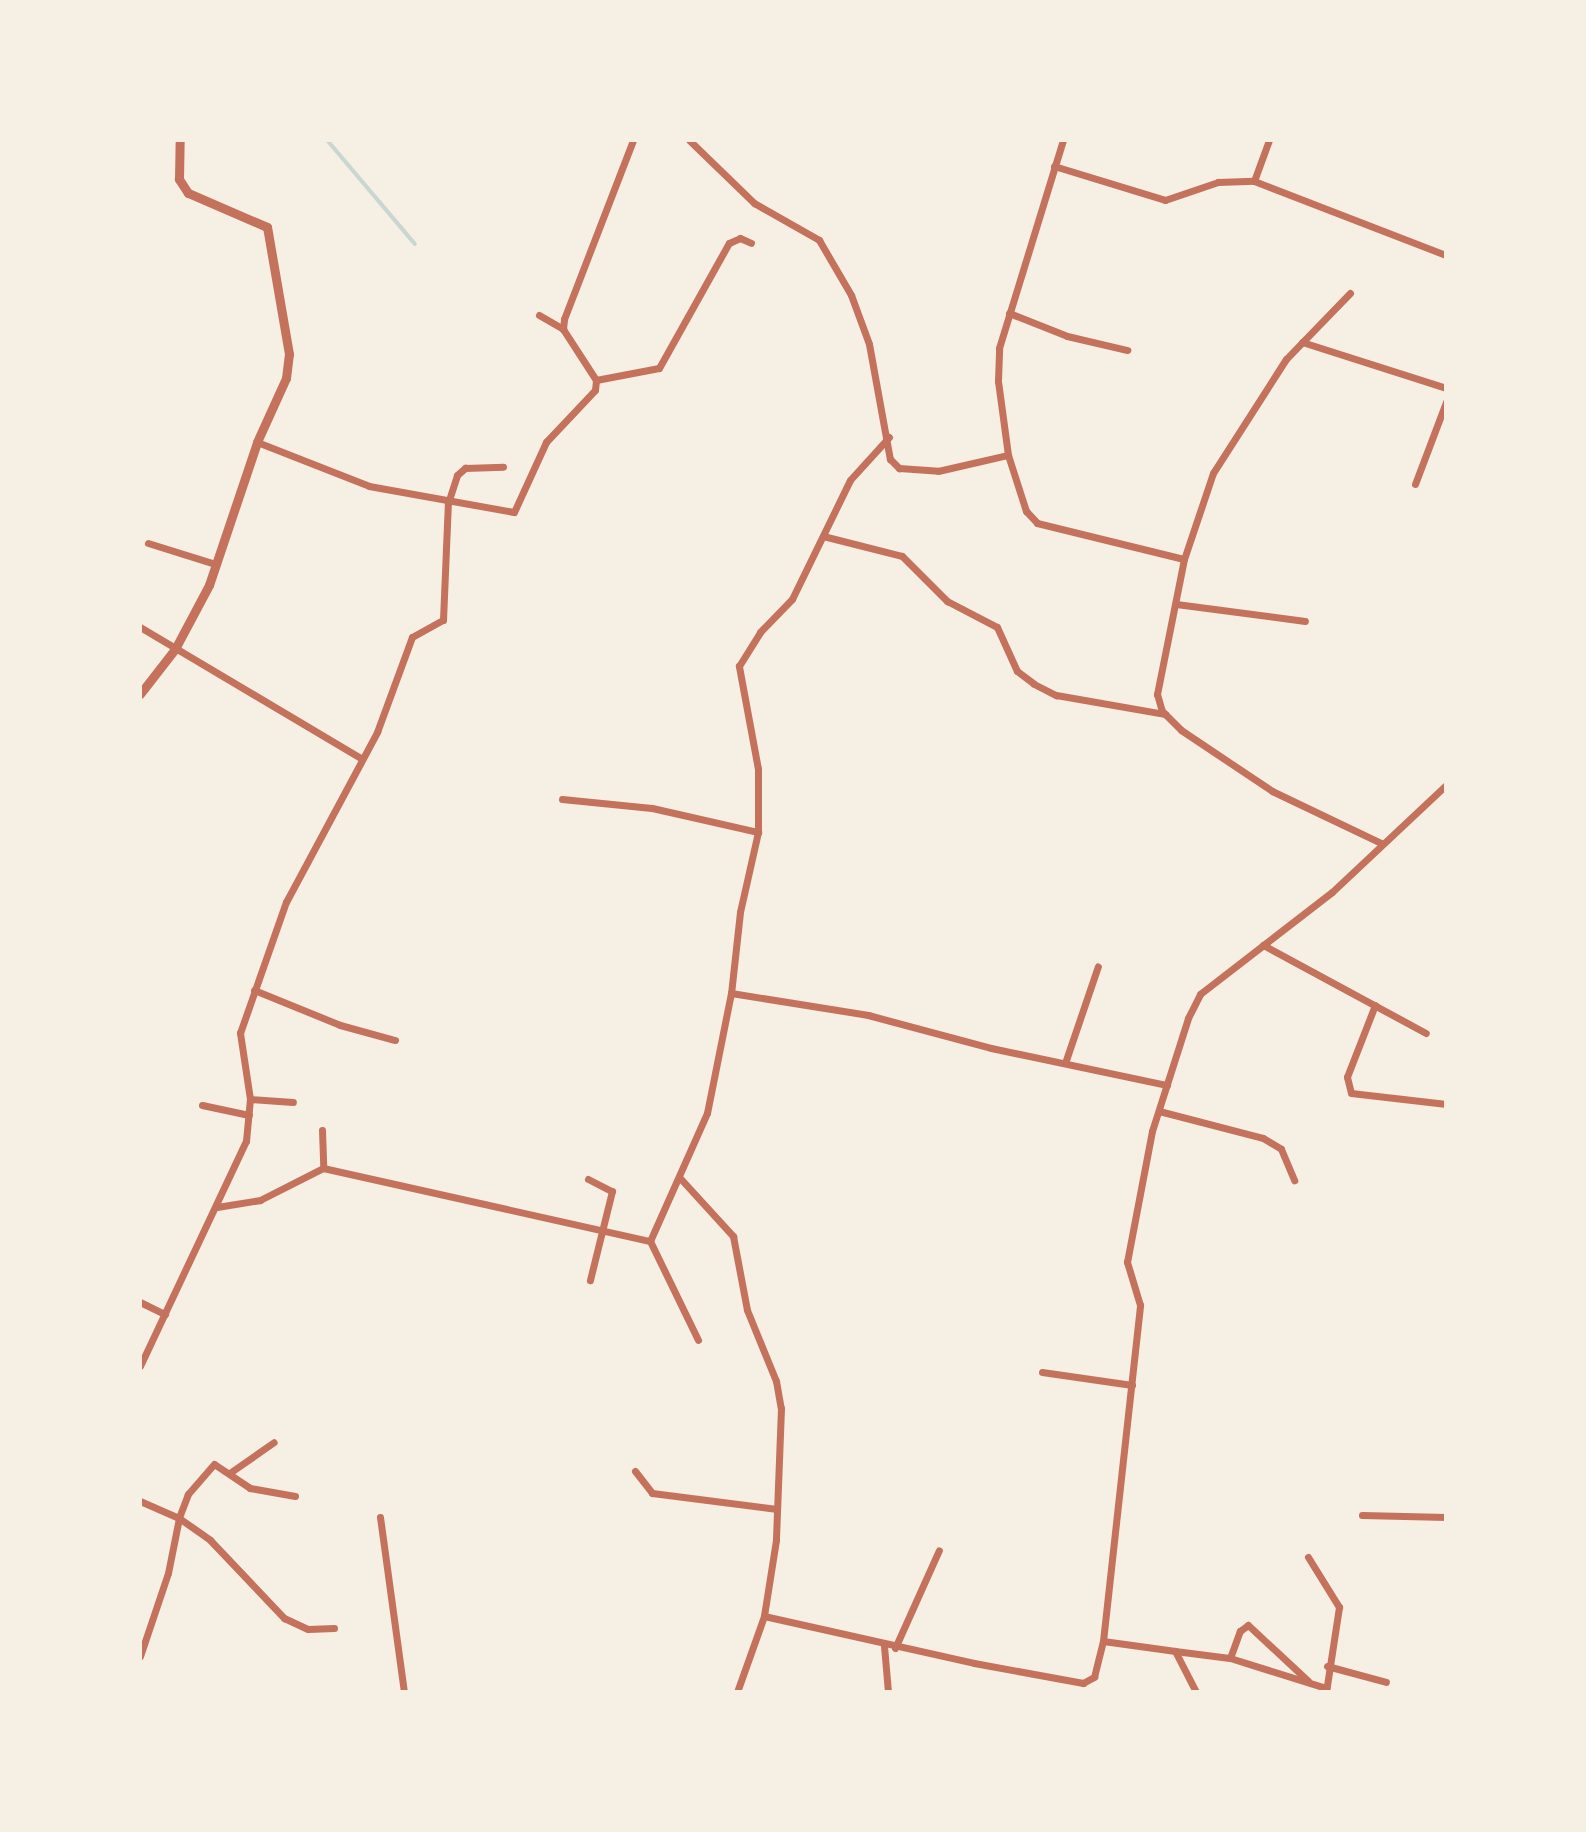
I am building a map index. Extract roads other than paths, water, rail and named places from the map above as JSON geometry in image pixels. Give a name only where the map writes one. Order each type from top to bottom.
[{"type":"street","points":[[140,694],[175,649],[215,564],[257,442],[286,378],[289,354],[272,236],[258,219],[188,193],[179,179],[180,140]]},
{"type":"street","points":[[563,329],[633,140]]},
{"type":"street","points":[[689,140],[754,203],[819,240],[851,295],[869,344],[889,437],[890,459],[899,468],[938,471],[1008,455]]},
{"type":"street","points":[[1063,140],[1009,313],[997,367],[1008,455],[1026,511],[1037,523],[1184,559]]},
{"type":"street","points":[[1254,181],[1269,140]]},
{"type":"street","points":[[1054,166],[1165,200],[1218,182],[1254,181],[1446,255]]},
{"type":"street","points":[[596,380],[659,368],[729,243],[740,238],[751,243]]},
{"type":"street","points":[[1165,714],[1157,694],[1184,559],[1213,473],[1302,342],[1350,293]]},
{"type":"street","points":[[1009,313],[1067,336],[1127,350]]},
{"type":"street","points":[[257,442],[369,486],[448,503],[514,512],[546,442],[593,395],[596,380],[563,329],[539,315]]},
{"type":"street","points":[[1302,342],[1446,388]]},
{"type":"street","points":[[1415,484],[1446,402]]},
{"type":"street","points":[[650,1241],[707,1113],[731,993],[740,912],[758,832],[758,769],[738,669],[760,632],[792,599],[850,480],[889,437]]},
{"type":"street","points":[[140,1366],[246,1141],[250,1099],[239,1043],[254,990],[286,902],[362,759],[412,637],[443,620],[448,503],[462,469],[503,467]]},
{"type":"street","points":[[823,536],[902,556],[947,601],[997,627],[1017,671],[1034,684],[1056,695],[1165,714],[1272,791],[1381,843]]},
{"type":"street","points":[[148,543],[215,564]]},
{"type":"street","points":[[1176,604],[1305,621]]},
{"type":"street","points":[[140,627],[362,759]]},
{"type":"street","points":[[764,1616],[884,1646],[1083,1683],[1094,1677],[1103,1641],[1140,1305],[1127,1262],[1159,1111],[1200,994],[1332,892],[1446,785]]},
{"type":"street","points":[[562,799],[652,808],[758,832]]},
{"type":"street","points":[[1263,945],[1426,1033]]},
{"type":"street","points":[[1065,1063],[1098,966]]},
{"type":"street","points":[[254,990],[340,1025],[395,1040]]},
{"type":"street","points":[[731,993],[868,1015],[1167,1085]]},
{"type":"street","points":[[1375,1005],[1347,1077],[1351,1093],[1446,1104]]},
{"type":"street","points":[[250,1099],[293,1102]]},
{"type":"street","points":[[202,1105],[249,1115]]},
{"type":"street","points":[[1159,1111],[1263,1138],[1281,1149],[1294,1180]]},
{"type":"street","points":[[322,1130],[323,1168]]},
{"type":"street","points":[[217,1207],[260,1200],[323,1168],[650,1241]]},
{"type":"street","points":[[680,1178],[733,1236],[747,1310],[776,1381],[781,1408],[777,1509],[764,1616],[737,1692]]},
{"type":"street","points":[[588,1179],[612,1191],[598,1231],[590,1280]]},
{"type":"street","points":[[650,1241],[698,1340]]},
{"type":"street","points":[[140,1302],[165,1314]]},
{"type":"street","points":[[1042,1372],[1132,1385]]},
{"type":"street","points":[[231,1472],[274,1442]]},
{"type":"street","points":[[140,1656],[168,1573],[179,1518],[188,1494],[208,1468],[214,1464],[231,1472],[250,1488],[295,1496]]},
{"type":"street","points":[[635,1471],[652,1493],[777,1509]]},
{"type":"street","points":[[140,1501],[179,1518],[210,1540],[284,1618],[308,1629],[334,1628]]},
{"type":"street","points":[[1362,1515],[1446,1517]]},
{"type":"street","points":[[380,1517],[404,1692]]},
{"type":"street","points":[[895,1648],[939,1550]]},
{"type":"street","points":[[1103,1641],[1230,1658],[1308,1681],[1326,1690],[1327,1666],[1339,1607],[1308,1557]]},
{"type":"street","points":[[1230,1658],[1240,1631],[1248,1625],[1308,1681]]},
{"type":"street","points":[[884,1646],[888,1692]]},
{"type":"street","points":[[1175,1651],[1196,1692]]},
{"type":"street","points":[[1327,1666],[1386,1682]]},
{"type":"waterway","points":[[327,140],[415,244]]}]
